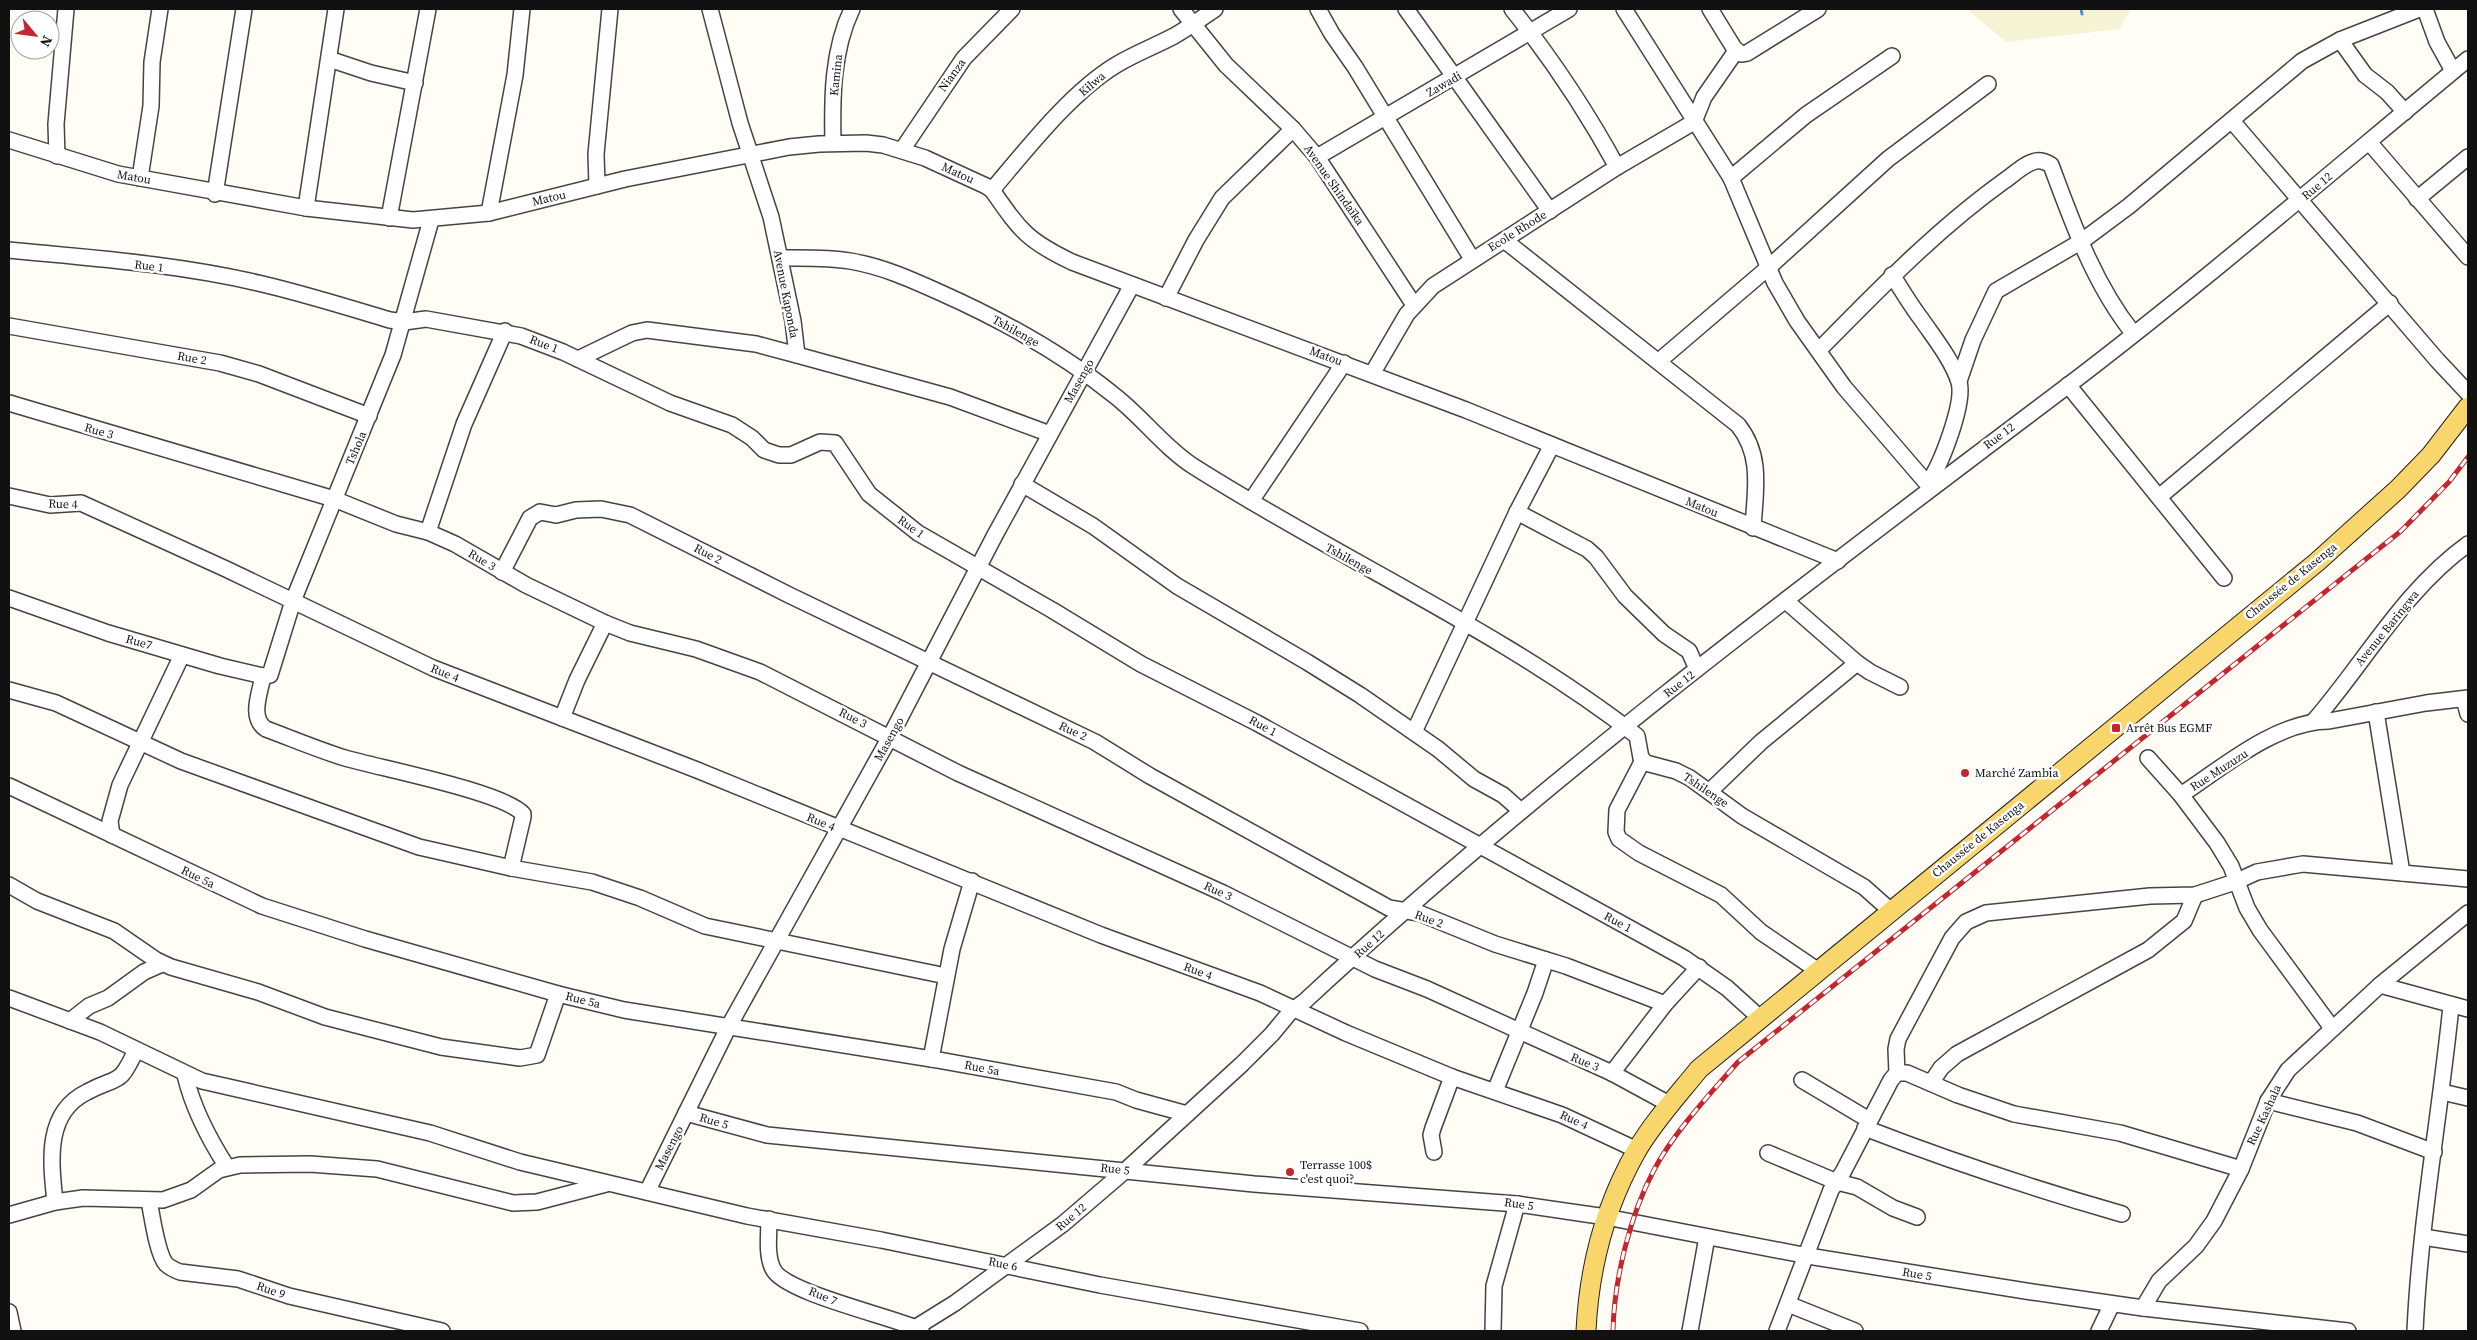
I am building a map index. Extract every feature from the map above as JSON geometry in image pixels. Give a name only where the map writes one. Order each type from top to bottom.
[{"type":"main road","name":"Chaussée de Kasenga","points":[[1586,1331],[1590,1284],[1606,1217],[1637,1150],[1669,1104],[1699,1068],[2317,562],[2431,455],[2468,407]]},
{"type":"street","points":[[57,156],[56,124],[66,9]]},
{"type":"street","points":[[140,178],[152,106],[152,62],[160,9]]},
{"type":"street","points":[[215,194],[244,9]]},
{"type":"street","points":[[306,208],[336,9]]},
{"type":"street","points":[[389,218],[428,9]]},
{"type":"street","points":[[489,213],[515,76],[522,9]]},
{"type":"street","points":[[597,186],[596,154],[610,9]]},
{"type":"street","name":"Avenue Kaponda","points":[[710,9],[740,123],[771,217],[797,355],[950,397],[1050,434]]},
{"type":"street","name":"Kamina","points":[[834,143],[833,90],[837,58],[841,37],[852,9]]},
{"type":"street","name":"Nianza","points":[[902,150],[964,58],[1012,9]]},
{"type":"street","name":"Avenue Shindaïka","points":[[1181,9],[1226,65],[1293,129],[1317,157],[1414,305]]},
{"type":"street","name":"Kilwa","points":[[992,190],[1027,149],[1098,78],[1114,66],[1175,35],[1215,9]]},
{"type":"street","points":[[1318,9],[1472,259]]},
{"type":"street","points":[[1406,9],[1550,210]]},
{"type":"street","points":[[1512,9],[1530,32],[1602,139],[1617,167]]},
{"type":"street","name":"Zawadi","points":[[1317,157],[1569,9]]},
{"type":"street","points":[[1624,9],[1730,178],[1784,300],[1844,388],[1929,485],[1944,454],[1953,425],[1960,389],[1959,381],[1941,347],[1892,276]]},
{"type":"street","points":[[1710,9],[1736,51],[1741,54],[1747,53],[1813,10]]},
{"type":"street","points":[[1959,381],[1973,340],[1996,291],[2082,241],[2129,206],[2302,62],[2340,40],[2419,9]]},
{"type":"street","points":[[2425,9],[2437,42],[2453,71]]},
{"type":"street","points":[[2340,40],[2366,75],[2405,112]]},
{"type":"street","points":[[1694,122],[1704,97],[1736,51]]},
{"type":"street","points":[[1730,178],[1806,115],[1892,56]]},
{"type":"street","points":[[329,59],[388,78],[415,83]]},
{"type":"street","name":"Rue 12","points":[[917,1330],[1063,1224],[1126,1170],[1264,1043],[1293,1009],[1305,1001],[1405,911],[1521,811],[1624,726],[1838,561],[1929,485],[2068,385],[2299,200],[2468,59]]},
{"type":"street","points":[[1659,361],[1768,267],[1888,159],[1988,84]]},
{"type":"street","points":[[2232,121],[2437,360],[2468,393]]},
{"type":"street","name":"Ecole Rhode","points":[[1372,374],[1414,305],[1432,286],[1617,167],[1694,122]]},
{"type":"street","points":[[1166,298],[1196,240],[1222,198],[1293,129]]},
{"type":"street","name":"Matou","points":[[9,140],[98,170],[215,194],[389,218],[431,220],[489,213],[597,186],[789,147],[866,142],[902,150],[947,168],[992,190],[1016,225],[1033,241],[1072,262],[1344,363],[1838,561]]},
{"type":"street","points":[[2369,142],[2468,257]]},
{"type":"street","points":[[2417,199],[2468,157]]},
{"type":"street","points":[[1819,350],[1892,276],[1960,215],[2026,165],[2036,161],[2051,165],[2107,298],[2133,333]]},
{"type":"street","name":"Tshola","points":[[431,220],[404,322],[369,416],[294,601],[267,674],[256,714],[260,725],[266,729],[347,758],[442,783],[515,806],[523,814],[523,817],[511,868]]},
{"type":"street","points":[[1504,240],[1738,425],[1747,436],[1756,459],[1753,528]]},
{"type":"street","name":"Rue 1","points":[[9,250],[155,266],[226,277],[258,283],[404,322],[426,319],[505,332],[522,336],[578,359],[670,402],[741,429],[771,453],[786,456],[820,442],[835,443],[862,486],[878,503],[918,533],[1142,664],[1258,723],[1699,967],[1759,1017]]},
{"type":"street","name":"Tshilenge","points":[[780,258],[834,258],[894,273],[1004,323],[1084,373],[1142,419],[1178,455],[1310,537],[1466,624],[1566,685],[1624,726],[1639,739],[1642,760],[1649,765],[1682,774],[1710,791],[1742,816],[1864,887],[1891,911]]},
{"type":"street","name":"Masengo","points":[[647,1192],[728,1026],[890,737],[1022,484],[1132,285]]},
{"type":"street","points":[[2159,498],[2390,303]]},
{"type":"street","name":"Rue 2","points":[[9,326],[220,363],[259,374],[369,416]]},
{"type":"street","points":[[578,359],[632,333],[648,330],[756,344],[797,355]]},
{"type":"street","points":[[428,532],[464,424],[505,332]]},
{"type":"street","points":[[1252,501],[1344,363]]},
{"type":"street","points":[[2068,385],[2224,578]]},
{"type":"street","name":"Rue 3","points":[[9,403],[334,499],[396,524],[428,532],[456,544],[502,572],[605,623],[630,633],[696,649],[760,672],[966,776],[1215,889],[1353,958],[1427,989],[1612,1073],[1669,1104]]},
{"type":"street","points":[[1414,732],[1517,512],[1552,445]]},
{"type":"street","points":[[1022,484],[1093,526],[1177,586],[1307,662],[1414,732],[1465,772],[1503,795],[1521,811]]},
{"type":"street","name":"Rue 4","points":[[9,496],[50,504],[81,503],[294,601],[433,668],[697,770],[839,830],[972,881],[1101,935],[1260,993],[1452,1077],[1562,1114],[1637,1150]]},
{"type":"street","name":"Rue 2","points":[[502,572],[530,518],[540,512],[556,515],[576,510],[601,509],[630,514],[929,663],[1095,742],[1150,776],[1249,832],[1315,866],[1389,908],[1419,913],[1495,944],[1566,966],[1665,1004]]},
{"type":"street","points":[[1517,512],[1587,549],[1596,557],[1625,596],[1664,634],[1689,651],[1697,670]]},
{"type":"street","name":"Avenue Baringwa","points":[[2314,721],[2360,660],[2428,579],[2468,544]]},
{"type":"street","name":"Rue7","points":[[9,598],[108,633],[182,655],[267,674]]},
{"type":"street","points":[[1786,601],[1857,663],[1870,672],[1900,687]]},
{"type":"street","points":[[562,718],[577,680],[605,623]]},
{"type":"street","points":[[112,835],[110,821],[120,785],[182,655]]},
{"type":"street","points":[[1710,791],[1761,742],[1857,663]]},
{"type":"street","points":[[9,690],[56,703],[139,743],[290,802],[419,847],[511,868],[592,882],[648,901],[699,925],[946,976]]},
{"type":"street","points":[[2466,698],[2468,714]]},
{"type":"street","name":"Rue Muzuzu","points":[[2332,1028],[2260,930],[2235,882],[2223,852],[2181,795],[2274,735],[2314,721],[2466,698]]},
{"type":"street","points":[[2376,712],[2402,873]]},
{"type":"street","points":[[2148,758],[2181,795]]},
{"type":"street","points":[[1642,760],[1616,810],[1616,832],[1619,839],[1639,853],[1721,895],[1761,932],[1817,970]]},
{"type":"street","name":"Rue 5a","points":[[9,786],[262,906],[365,939],[558,994],[624,1010],[931,1059],[1116,1092],[1136,1100],[1187,1114]]},
{"type":"street","points":[[1898,1073],[1896,1048],[1903,1028],[1952,938],[1958,929],[1974,918],[1993,911],[2150,896],[2194,895],[2235,882],[2257,872],[2303,864],[2468,879]]},
{"type":"street","points":[[931,1059],[952,949],[972,881]]},
{"type":"street","points":[[9,885],[37,901],[114,932],[162,964],[258,992],[325,1016],[441,1047],[520,1058],[533,1057],[539,1052],[558,994]]},
{"type":"street","points":[[1931,1083],[1941,1068],[1957,1054],[2148,950],[2180,926],[2187,917],[2194,895]]},
{"type":"street","name":"Rue Kashala","points":[[2143,1308],[2162,1277],[2196,1246],[2206,1233],[2241,1169],[2268,1101],[2288,1070],[2380,985],[2468,913]]},
{"type":"street","points":[[1495,1091],[1546,960]]},
{"type":"street","points":[[70,1021],[89,1006],[114,995],[144,972],[162,964]]},
{"type":"street","points":[[1612,1073],[1665,1004],[1699,967]]},
{"type":"street","points":[[2380,985],[2451,1006],[2468,1009]]},
{"type":"street","name":"Rue 6","points":[[9,998],[70,1021],[136,1050],[185,1075],[214,1085],[430,1133],[520,1162],[769,1219],[1008,1265],[1100,1285],[1360,1331]]},
{"type":"street","points":[[2415,1331],[2423,1237],[2451,1006]]},
{"type":"street","points":[[55,1202],[51,1147],[56,1127],[65,1110],[85,1092],[115,1082],[124,1074],[136,1050]]},
{"type":"street","points":[[1777,1331],[1808,1256],[1831,1190],[1891,1080],[1898,1073],[1907,1073],[2014,1114],[2120,1133],[2241,1169]]},
{"type":"street","points":[[185,1075],[190,1097],[227,1167]]},
{"type":"street","points":[[1434,1152],[1431,1135],[1452,1077]]},
{"type":"street","points":[[1802,1080],[1867,1124],[2010,1180],[2122,1214]]},
{"type":"street","points":[[2442,1092],[2468,1098]]},
{"type":"street","points":[[2268,1101],[2356,1123],[2434,1152]]},
{"type":"street","name":"Rue 5","points":[[686,1113],[759,1134],[1254,1184],[1517,1204],[1606,1217],[1808,1256],[2112,1304],[2348,1331]]},
{"type":"street","points":[[1768,1154],[1837,1182],[1857,1187],[1894,1208],[1917,1217]]},
{"type":"street","points":[[9,1214],[55,1202],[83,1198],[149,1201],[174,1198],[191,1190],[211,1174],[227,1167],[310,1164],[377,1169],[513,1203],[537,1202],[608,1183]]},
{"type":"street","name":"Rue 9","points":[[149,1201],[161,1254],[165,1263],[180,1272],[238,1279],[289,1296],[442,1331]]},
{"type":"street","points":[[1493,1331],[1494,1286],[1517,1204]]},
{"type":"street","name":"Rue 7","points":[[769,1219],[769,1252],[773,1270],[780,1277],[832,1301],[917,1330]]},
{"type":"street","points":[[1690,1331],[1707,1237]]},
{"type":"street","points":[[2423,1237],[2468,1244]]},
{"type":"street","points":[[1788,1304],[1855,1331]]},
{"type":"street","points":[[2099,1331],[2112,1304]]},
{"type":"street","points":[[9,1312],[13,1331]]},
{"type":"shaded area","points":[[1967,9],[2131,9],[2119,29],[2006,42]]},
{"type":"waterway","points":[[2081,9],[2082,14]]},
{"type":"railway","points":[[1613,1331],[1616,1291],[1620,1270],[1631,1227],[1645,1188],[1662,1156],[1672,1142],[1693,1114],[1738,1062],[2401,531],[2449,482],[2468,457]]},
{"type":"place","name":"Arrêt Bus EGMF","points":[[2116,728]]},
{"type":"place","name":"Marché Zambia","points":[[1965,773]]},
{"type":"place","name":"Terrasse 100$ c'est quoi?","points":[[1290,1172]]}]
